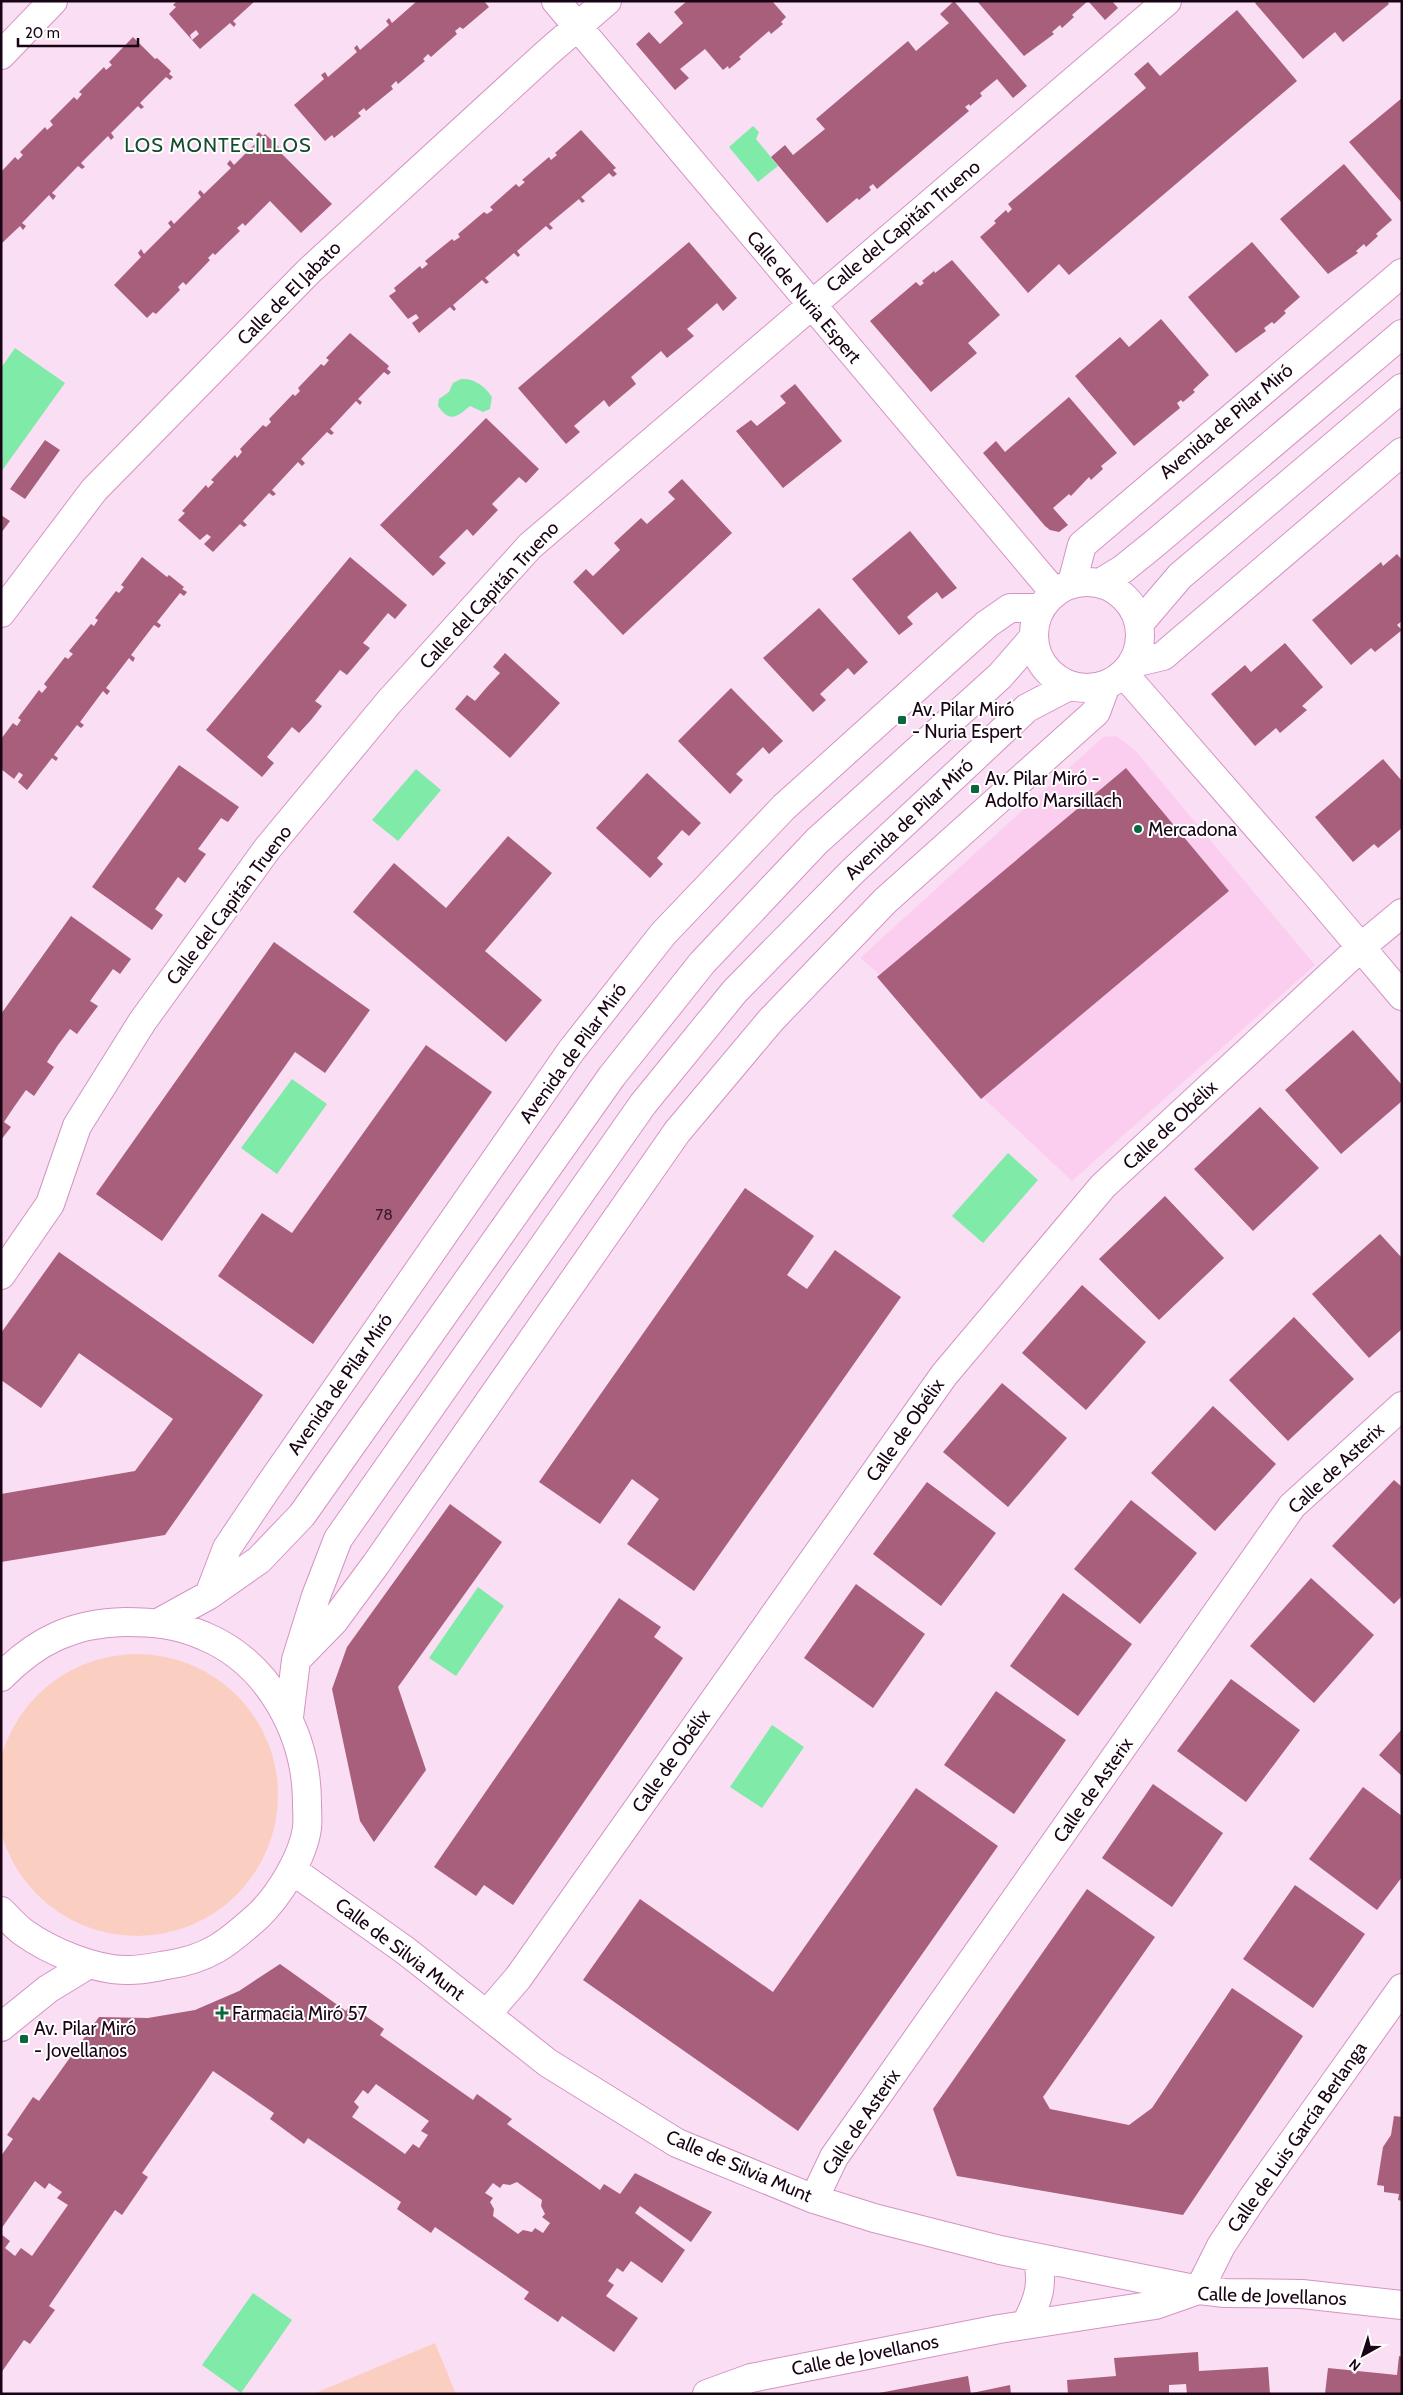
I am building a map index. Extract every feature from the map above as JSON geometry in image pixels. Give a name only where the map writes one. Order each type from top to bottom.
[{"type":"street","points":[[1,55],[53,1]]},
{"type":"street","name":"Calle de Nuria Espert","points":[[556,1],[1055,594]]},
{"type":"street","name":"Calle de El Jabato","points":[[1,613],[94,490],[309,271],[607,1]]},
{"type":"street","name":"Calle del Capitán Trueno","points":[[1,1275],[50,1204],[77,1126],[142,1022],[267,849],[389,702],[530,546],[1167,1]]},
{"type":"street","name":"Avenida de Pilar Miró","points":[[209,1595],[227,1548],[264,1493],[571,1051],[663,934],[784,807],[987,624],[1010,608],[1055,594],[1082,545],[1402,273]]},
{"type":"street","points":[[1100,583],[1123,569],[1154,544],[1402,334]]},
{"type":"street","points":[[1139,624],[1180,576],[1402,388]]},
{"type":"street","points":[[296,1660],[334,1621],[376,1564],[677,1132],[771,1020],[885,901],[1096,712],[1121,674],[1140,644],[1139,624],[1132,605],[1118,591],[1100,583],[1085,581],[1055,594],[1034,623],[1033,638],[1038,659],[1051,676],[1070,686],[1088,689],[1121,674],[1163,656],[1402,452]]},
{"type":"street","points":[[160,1622],[209,1595],[260,1560],[302,1515],[612,1076],[702,963],[817,841],[1000,676],[1033,638]]},
{"type":"street","points":[[1121,674],[1402,996]]},
{"type":"street","name":"Avenida de Pilar Miró","points":[[289,1717],[296,1660],[316,1596],[338,1540],[643,1104],[735,991],[852,872],[1027,708],[1070,686]]},
{"type":"street","name":"Calle de Obélix","points":[[487,2014],[518,1978],[944,1375],[1103,1186],[1361,948],[1402,913]]},
{"type":"street","name":"Calle de Asterix","points":[[814,2198],[834,2156],[1292,1506],[1402,1406]]},
{"type":"street","points":[[1,1677],[31,1650],[60,1633],[104,1622],[160,1622],[205,1636],[237,1656],[262,1679],[289,1717],[301,1748],[307,1781],[307,1829],[292,1870],[272,1902],[228,1944],[188,1962],[128,1970],[90,1964],[55,1950],[22,1932],[1,1911]]},
{"type":"street","points":[[1,1647],[31,1650]]},
{"type":"street","name":"Calle de Silvia Munt","points":[[292,1870],[406,1951],[548,2062],[677,2143],[814,2198],[874,2218],[1038,2258],[1200,2290]]},
{"type":"street","points":[[1,2027],[48,1989],[90,1964]]},
{"type":"street","name":"Calle de Luis García Berlanga","points":[[1200,2290],[1221,2246],[1254,2196],[1402,1988]]},
{"type":"street","points":[[1026,2324],[1037,2302],[1042,2280],[1038,2258]]},
{"type":"street","name":"Calle de Jovellanos","points":[[707,2394],[751,2378],[1026,2324],[1155,2305],[1200,2290],[1225,2293],[1302,2294],[1402,2305]]},
{"type":"shaded area","points":[[753,126],[759,132],[756,139],[778,166],[758,182],[729,147]]},
{"type":"shaded area","points":[[15,348],[65,383],[1,472],[1,368]]},
{"type":"shaded area","points":[[461,379],[475,381],[486,389],[492,397],[490,409],[483,412],[470,406],[454,417],[450,417],[442,412],[438,406],[439,399],[449,392],[453,383]]},
{"type":"shaded area","points":[[1116,736],[1134,749],[1315,965],[1072,1181],[978,1093],[877,972],[860,958],[1103,737]]},
{"type":"shaded area","points":[[416,769],[441,790],[398,841],[372,820]]},
{"type":"shaded area","points":[[292,1079],[327,1104],[277,1174],[241,1148]]},
{"type":"shaded area","points":[[1008,1153],[1038,1180],[983,1243],[952,1216]]},
{"type":"shaded area","points":[[478,1587],[504,1606],[456,1676],[429,1658]]},
{"type":"shaded area","points":[[137,1654],[165,1657],[191,1665],[215,1678],[237,1695],[254,1717],[267,1741],[275,1767],[278,1795],[275,1823],[267,1849],[254,1873],[237,1895],[215,1912],[191,1925],[165,1933],[137,1936],[109,1933],[83,1925],[59,1912],[37,1895],[20,1873],[7,1849],[-1,1823],[-4,1795],[-1,1767],[7,1741],[20,1717],[37,1695],[59,1678],[83,1665],[109,1657]]},
{"type":"shaded area","points":[[772,1725],[804,1747],[762,1808],[730,1787]]},
{"type":"shaded area","points":[[253,2293],[292,2320],[241,2393],[202,2365]]},
{"type":"shaded area","points":[[435,2343],[456,2394],[313,2394]]},
{"type":"building","points":[[177,1],[255,1],[233,21],[236,24],[234,27],[230,23],[200,49],[192,40],[169,14],[176,7],[173,5]],"holes":[[[196,30],[199,34],[192,40],[190,35]]]},
{"type":"building","points":[[417,1],[484,1],[489,7],[463,29],[460,27],[455,31],[457,34],[431,57],[428,54],[423,59],[425,61],[398,84],[396,81],[391,86],[393,89],[366,111],[364,108],[358,113],[361,116],[334,138],[332,135],[325,141],[294,105],[324,79],[321,75],[325,72],[328,77],[357,52],[354,48],[357,45],[360,50],[389,25],[386,21],[389,18],[392,23]]},
{"type":"building","points":[[687,1],[772,1],[786,17],[781,22],[783,24],[771,34],[769,31],[739,57],[741,59],[729,69],[728,66],[723,70],[705,49],[680,69],[689,78],[675,90],[636,44],[649,32],[660,44],[683,23],[674,12]]},
{"type":"building","points":[[954,1],[1027,86],[1013,98],[997,79],[980,93],[982,96],[970,106],[969,104],[965,107],[969,111],[877,189],[873,184],[869,187],[871,190],[859,200],[857,198],[827,223],[771,157],[785,145],[793,155],[825,129],[816,119],[908,41],[916,51],[949,23],[940,14]]},
{"type":"building","points":[[977,1],[1088,1],[1072,15],[1074,17],[1062,28],[1060,25],[1052,32],[1054,34],[1024,56]]},
{"type":"building","points":[[1088,1],[1112,1],[1118,8],[1105,20]]},
{"type":"building","points":[[1257,1],[1387,1],[1389,4],[1343,42],[1335,32],[1303,59],[1255,3]]},
{"type":"building","points":[[1237,10],[1297,81],[1069,275],[1059,264],[1028,293],[980,237],[996,223],[994,221],[1006,210],[1008,213],[1012,209],[1008,204],[1146,88],[1134,74],[1148,62],[1160,76]]},
{"type":"building","points":[[133,37],[155,59],[157,58],[171,71],[169,74],[173,77],[170,80],[166,77],[140,103],[144,107],[141,109],[138,106],[111,133],[114,137],[111,140],[108,136],[81,163],[85,167],[82,169],[78,166],[52,193],[56,196],[53,200],[49,195],[22,223],[26,226],[23,230],[20,226],[1,244],[1,172],[15,157],[18,160],[23,155],[20,152],[45,127],[47,130],[53,125],[50,121],[74,97],[77,100],[82,94],[79,92],[104,67],[106,70],[112,65],[109,62]]},
{"type":"building","points":[[1402,98],[1402,203],[1349,142]]},
{"type":"building","points":[[581,130],[616,168],[613,170],[617,174],[613,177],[609,173],[581,197],[585,201],[582,203],[579,199],[549,224],[553,228],[550,230],[546,226],[517,251],[520,255],[518,257],[514,253],[485,278],[489,282],[486,284],[482,280],[453,305],[456,309],[454,311],[450,307],[419,333],[412,323],[419,318],[416,314],[408,319],[389,296],[396,291],[394,288],[420,266],[422,269],[428,264],[425,261],[452,239],[454,241],[460,237],[458,234],[484,212],[487,214],[493,210],[490,207],[516,184],[519,187],[525,182],[522,180],[549,157],[551,160],[557,155],[555,153]]},
{"type":"building","points":[[259,132],[263,136],[265,134],[279,147],[277,149],[332,204],[301,233],[270,201],[245,226],[243,223],[237,228],[240,231],[215,255],[213,253],[208,258],[210,260],[186,285],[183,282],[178,287],[180,290],[156,314],[153,312],[147,318],[114,285],[141,257],[138,253],[141,249],[144,254],[171,227],[168,223],[171,220],[174,224],[201,197],[198,193],[200,190],[204,194],[231,168],[227,164],[230,160],[234,165],[260,139],[256,135]]},
{"type":"building","points":[[1344,164],[1392,220],[1376,234],[1378,236],[1366,247],[1364,244],[1356,251],[1358,253],[1328,274],[1280,219]]},
{"type":"building","points":[[689,242],[737,298],[723,311],[717,303],[687,329],[694,336],[667,358],[661,351],[631,377],[636,384],[609,407],[604,400],[574,426],[580,432],[566,444],[518,388]]},
{"type":"building","points":[[1252,242],[1300,297],[1284,311],[1286,313],[1274,324],[1272,322],[1264,328],[1266,331],[1236,353],[1188,297]]},
{"type":"building","points":[[952,260],[1000,315],[968,343],[977,353],[931,392],[870,321],[916,282],[920,286],[924,283],[922,281],[934,271],[935,273]]},
{"type":"building","points":[[1161,319],[1209,375],[1193,390],[1195,392],[1183,402],[1181,400],[1177,403],[1180,408],[1134,446],[1075,376],[1120,337],[1129,347]]},
{"type":"building","points":[[350,333],[389,366],[387,369],[391,372],[388,375],[384,372],[358,399],[362,402],[360,405],[356,401],[330,429],[334,433],[331,435],[327,432],[301,459],[305,463],[302,466],[298,462],[272,490],[276,494],[273,496],[269,493],[243,521],[247,525],[244,527],[240,524],[213,552],[204,544],[211,537],[207,534],[200,540],[178,520],[185,513],[182,511],[206,485],[208,488],[214,482],[211,480],[235,455],[237,458],[242,452],[240,449],[263,425],[266,427],[271,422],[269,419],[293,394],[295,396],[300,391],[298,388],[321,364],[324,366],[329,360],[326,358]]},
{"type":"building","points":[[795,384],[842,441],[783,488],[736,431],[751,420],[757,426],[786,403],[780,396]]},
{"type":"building","points":[[1069,397],[1117,453],[1101,466],[1103,469],[1091,480],[1089,477],[1071,496],[1069,494],[1053,508],[1068,525],[1059,532],[1050,530],[1045,526],[983,453],[996,441],[1005,452]]},
{"type":"building","points":[[486,418],[539,469],[526,483],[519,477],[492,504],[498,510],[473,536],[467,529],[439,557],[446,563],[433,576],[380,525]]},
{"type":"building","points":[[45,440],[60,450],[25,499],[10,489]]},
{"type":"building","points":[[682,479],[732,533],[623,635],[573,582],[586,569],[593,576],[620,550],[614,543],[641,518],[647,524],[675,499],[668,492]]},
{"type":"building","points":[[1,515],[10,521],[1,533]]},
{"type":"building","points":[[910,531],[957,588],[942,599],[937,592],[922,604],[907,617],[913,624],[899,635],[852,579]]},
{"type":"building","points":[[1397,554],[1402,560],[1402,621],[1397,625],[1402,630],[1375,652],[1371,648],[1351,665],[1312,620],[1381,562],[1383,566]]},
{"type":"building","points":[[142,557],[167,577],[169,575],[184,587],[182,589],[187,592],[184,596],[180,593],[157,622],[161,625],[159,628],[154,625],[131,655],[135,658],[133,662],[129,658],[106,688],[110,691],[107,695],[103,691],[80,722],[84,725],[81,728],[77,725],[54,755],[58,758],[56,761],[52,758],[27,790],[18,782],[23,775],[19,772],[14,779],[1,769],[1,739],[13,723],[17,726],[21,720],[18,718],[39,690],[42,693],[47,687],[44,684],[65,657],[68,659],[73,654],[69,651],[91,624],[94,626],[98,620],[95,618],[116,591],[119,593],[124,587],[121,585]]},
{"type":"building","points":[[350,557],[407,605],[395,619],[388,613],[363,643],[370,648],[347,675],[340,670],[315,701],[322,706],[311,720],[299,733],[292,727],[267,757],[274,763],[262,777],[206,730]]},
{"type":"building","points":[[819,608],[868,662],[854,675],[848,668],[820,694],[826,700],[813,712],[763,658]]},
{"type":"building","points":[[1285,643],[1323,687],[1302,706],[1307,710],[1280,733],[1276,728],[1255,746],[1211,694],[1245,665],[1251,672]]},
{"type":"building","points":[[505,653],[560,703],[510,758],[455,709],[467,695],[475,701],[500,673],[493,667]]},
{"type":"building","points":[[731,688],[783,741],[769,754],[763,747],[736,774],[743,780],[730,794],[678,741]]},
{"type":"building","points":[[1383,759],[1402,781],[1402,828],[1378,848],[1374,844],[1353,862],[1315,817]]},
{"type":"building","points":[[179,765],[239,807],[228,822],[221,818],[198,849],[206,854],[185,883],[178,877],[155,909],[163,915],[152,930],[92,887]]},
{"type":"building","points":[[1126,768],[1229,891],[981,1099],[877,977]]},
{"type":"building","points":[[647,773],[701,823],[689,836],[682,830],[657,858],[663,864],[650,878],[596,828]]},
{"type":"building","points":[[508,836],[552,873],[485,951],[542,1000],[506,1042],[353,912],[394,863],[446,908]]},
{"type":"building","points":[[71,916],[131,959],[120,974],[113,969],[90,1001],[98,1006],[77,1034],[70,1029],[58,1045],[47,1062],[54,1067],[34,1096],[26,1090],[4,1122],[11,1127],[1,1140],[1,1014]]},
{"type":"building","points":[[274,942],[370,1010],[325,1073],[295,1052],[162,1241],[96,1194]]},
{"type":"building","points":[[1353,1030],[1402,1085],[1402,1101],[1341,1154],[1285,1090]]},
{"type":"building","points":[[426,1045],[492,1092],[313,1344],[218,1276],[262,1213],[292,1233]]},
{"type":"building","points":[[1260,1107],[1319,1168],[1253,1231],[1194,1169]]},
{"type":"building","points":[[745,1188],[814,1236],[787,1275],[807,1289],[835,1250],[901,1297],[694,1591],[627,1544],[659,1499],[632,1479],[600,1524],[539,1482]]},
{"type":"building","points":[[1165,1196],[1224,1258],[1159,1320],[1099,1259]]},
{"type":"building","points":[[1380,1234],[1402,1258],[1402,1329],[1369,1358],[1312,1294]]},
{"type":"building","points":[[59,1252],[263,1395],[165,1535],[1,1562],[1,1494],[135,1471],[173,1419],[79,1353],[41,1408],[1,1380],[1,1333]]},
{"type":"building","points":[[1082,1285],[1146,1342],[1086,1410],[1022,1353]]},
{"type":"building","points":[[1294,1317],[1354,1379],[1288,1441],[1229,1380]]},
{"type":"building","points":[[1002,1383],[1067,1438],[1008,1507],[943,1452]]},
{"type":"building","points":[[1213,1406],[1276,1464],[1215,1531],[1151,1473]]},
{"type":"building","points":[[1394,1480],[1402,1487],[1402,1596],[1394,1604],[1332,1546]]},
{"type":"building","points":[[927,1482],[996,1533],[941,1606],[873,1554]]},
{"type":"building","points":[[1131,1500],[1197,1553],[1140,1624],[1074,1569]]},
{"type":"building","points":[[450,1504],[502,1542],[398,1687],[426,1770],[374,1842],[360,1821],[332,1689],[347,1647]]},
{"type":"building","points":[[1311,1578],[1374,1635],[1314,1703],[1250,1646]]},
{"type":"building","points":[[856,1584],[925,1634],[873,1708],[804,1658]]},
{"type":"building","points":[[1063,1593],[1132,1644],[1078,1716],[1010,1666]]},
{"type":"building","points":[[619,1598],[661,1627],[654,1637],[683,1658],[513,1905],[484,1885],[476,1896],[434,1867]]},
{"type":"building","points":[[1231,1679],[1300,1730],[1246,1802],[1177,1751]]},
{"type":"building","points":[[996,1691],[1066,1740],[1014,1814],[944,1765]]},
{"type":"building","points":[[1402,1729],[1402,1776],[1379,1755]]},
{"type":"building","points":[[1153,1784],[1223,1833],[1172,1907],[1102,1858]]},
{"type":"building","points":[[1363,1787],[1402,1816],[1402,1877],[1377,1910],[1309,1859]]},
{"type":"building","points":[[916,1788],[998,1846],[798,2131],[583,1980],[640,1899],[773,1992]]},
{"type":"building","points":[[1295,1885],[1365,1934],[1313,2008],[1243,1959]]},
{"type":"building","points":[[1087,1889],[1155,1937],[1043,2097],[1050,2109],[1129,2125],[1152,2108],[1232,1988],[1303,2036],[1183,2215],[957,2176],[933,2109]]},
{"type":"building","points":[[280,1964],[346,2011],[350,2005],[384,2029],[380,2035],[473,2100],[477,2094],[512,2119],[507,2124],[600,2190],[604,2184],[620,2194],[635,2173],[712,2212],[691,2242],[640,2206],[635,2213],[685,2250],[662,2283],[631,2261],[623,2272],[617,2268],[608,2281],[614,2285],[606,2296],[638,2318],[614,2352],[562,2316],[558,2322],[524,2299],[529,2292],[435,2227],[431,2233],[397,2209],[401,2202],[308,2138],[304,2144],[270,2119],[274,2113],[213,2071],[142,2173],[148,2177],[122,2215],[115,2210],[49,2306],[55,2310],[30,2344],[24,2340],[1,2373],[1,2234],[10,2241],[5,2248],[15,2256],[21,2248],[32,2256],[68,2205],[57,2198],[62,2192],[49,2183],[45,2189],[35,2181],[1,2229],[1,2156],[13,2139],[7,2135],[33,2097],[39,2101],[99,2017],[148,2018],[195,2010],[239,1991]],"holes":[[[376,2084],[429,2121],[421,2131],[428,2135],[419,2148],[413,2144],[405,2154],[352,2117],[359,2107],[354,2102],[363,2090],[368,2094]],[[517,2182],[542,2200],[541,2206],[545,2214],[542,2217],[550,2223],[543,2233],[535,2228],[532,2232],[523,2230],[518,2234],[493,2216],[494,2209],[490,2202],[493,2198],[485,2193],[493,2183],[500,2188],[503,2184],[510,2185]]]},
{"type":"building","points":[[1394,2116],[1402,2117],[1402,2201],[1398,2200],[1399,2194],[1384,2192],[1384,2186],[1377,2185],[1383,2147],[1391,2135]]},
{"type":"building","points":[[1198,2352],[1199,2371],[1268,2367],[1270,2394],[1187,2394],[1186,2384],[1169,2385],[1169,2394],[1068,2394],[1067,2380],[1116,2376],[1114,2358]]},
{"type":"building","points":[[1399,2356],[1402,2357],[1402,2394],[1325,2394],[1328,2368],[1397,2375]]},
{"type":"building","points":[[968,2376],[971,2394],[879,2394],[879,2393]]},
{"type":"building","points":[[1010,2385],[1011,2394],[972,2394],[972,2393]]},
{"type":"place","name":"Av. Pilar Miró - Nuria Espert","points":[[902,720]]},
{"type":"place","name":"Av. Pilar Miró - Adolfo Marsillach","points":[[975,789]]},
{"type":"place","name":"Mercadona","points":[[1138,829]]},
{"type":"place","name":"Farmacia Miró 57","points":[[222,2013]]},
{"type":"place","name":"Av. Pilar Miró - Jovellanos","points":[[24,2039]]},
{"type":"district","name":"LOS MONTECILLOS","points":[[218,145]]}]
